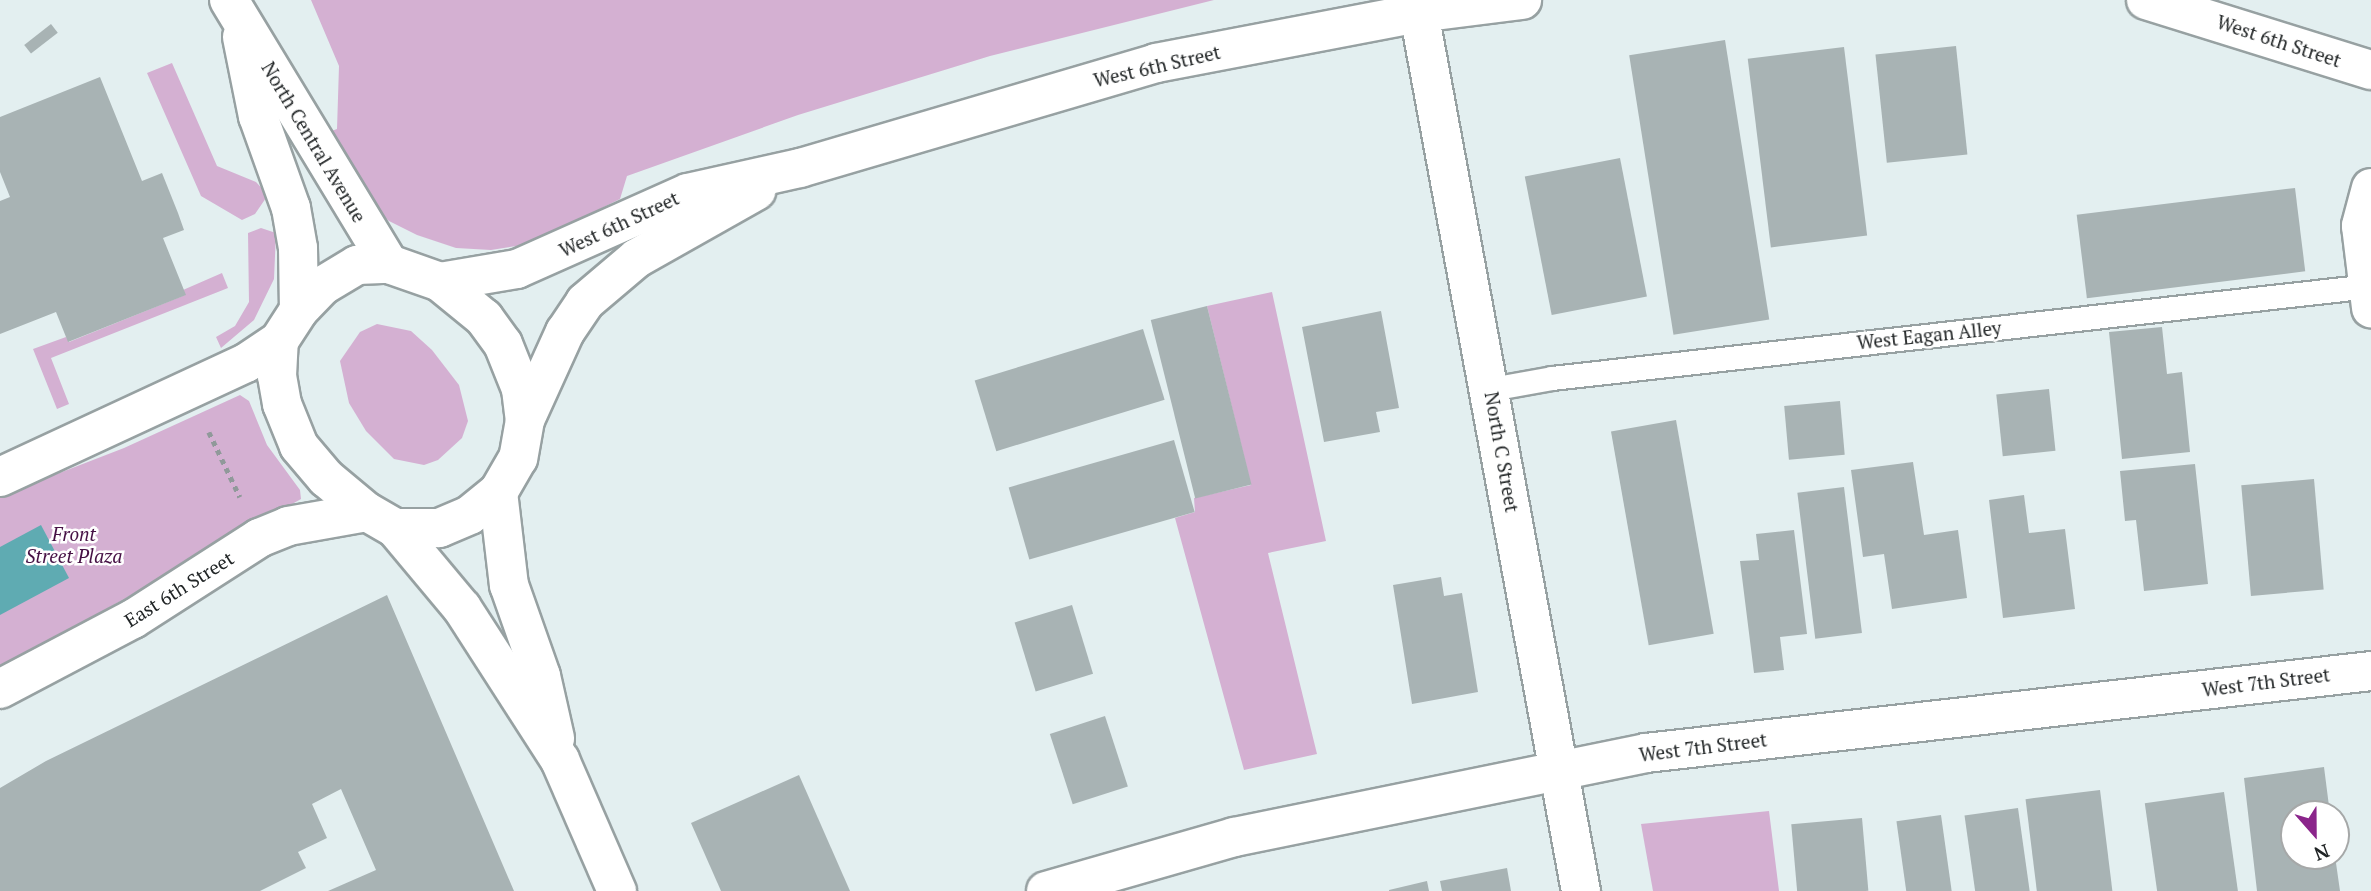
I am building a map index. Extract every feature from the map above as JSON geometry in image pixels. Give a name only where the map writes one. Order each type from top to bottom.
[{"type":"street","name":"West 6th Street","points":[[440,282],[517,270],[688,193],[800,168],[1156,63],[1419,13],[1522,0]]},
{"type":"street","name":"West 6th Street","points":[[2146,0],[2371,70]]},
{"type":"street","name":"North Central Avenue","points":[[234,11],[294,101],[340,188],[389,264]]},
{"type":"street","name":"North Central Avenue","points":[[234,11],[258,116],[291,208],[298,248],[289,326],[277,376],[290,430],[326,478],[381,520]]},
{"type":"street","name":"North C Street","points":[[1419,13],[1491,389],[1581,891]]},
{"type":"street","name":"West 6th Street","points":[[525,420],[565,332],[585,302],[637,258],[800,168]]},
{"type":"street","points":[[2370,297],[2361,226],[2371,188]]},
{"type":"street","points":[[0,477],[246,363],[289,326],[322,286],[357,265],[389,264],[440,282],[484,318],[503,344],[517,370],[525,420],[517,458],[498,492],[509,585],[541,676],[560,760]]},
{"type":"street","name":"East 6th Street","points":[[0,690],[133,619],[259,538],[288,526],[381,520],[439,528],[470,515],[498,492]]},
{"type":"street","points":[[381,520],[462,608],[560,760],[617,891]]},
{"type":"street","name":"West 7th Street","points":[[1046,891],[1234,837],[1560,768],[1646,753],[2371,671]]},
{"type":"lane","name":"West Eagan Alley","points":[[1491,389],[1552,377],[2370,297]]},
{"type":"path","points":[[206,426],[246,511]]},
{"type":"green space","points":[[311,0],[1214,0],[990,56],[798,115],[627,176],[620,199],[529,244],[491,250],[456,248],[417,235],[389,221],[369,202],[329,132],[337,129],[339,66]]},
{"type":"green space","points":[[172,63],[217,166],[256,182],[268,195],[255,214],[242,220],[201,196],[147,73]]},
{"type":"green space","points":[[261,228],[276,233],[274,279],[254,320],[221,348],[216,337],[235,326],[249,302],[248,233]]},
{"type":"green space","points":[[222,273],[228,288],[51,358],[69,404],[57,409],[33,349],[66,337],[69,342],[185,295],[183,290]]},
{"type":"green space","points":[[1272,292],[1326,541],[1268,553],[1317,754],[1244,770],[1175,518],[1195,512],[1194,498],[1251,485],[1207,306]]},
{"type":"green space","points":[[377,324],[411,331],[432,350],[459,385],[468,421],[462,438],[438,460],[424,465],[394,459],[366,431],[349,403],[340,361],[360,332]]},
{"type":"green space","name":"Front Street Plaza","points":[[240,395],[249,401],[267,445],[300,490],[301,499],[0,669],[0,496],[124,448]]},
{"type":"green space","points":[[1769,811],[1779,891],[1653,891],[1641,824]]},
{"type":"water","points":[[41,525],[69,578],[0,615],[0,547]]},
{"type":"building","points":[[51,24],[58,33],[31,54],[24,45]]},
{"type":"building","points":[[1725,40],[1769,320],[1673,335],[1629,55]]},
{"type":"building","points":[[1956,46],[1967,154],[1887,163],[1875,54]]},
{"type":"building","points":[[1844,47],[1867,236],[1771,247],[1748,59]]},
{"type":"building","points":[[100,77],[142,181],[162,173],[178,213],[184,230],[163,238],[186,295],[68,342],[56,312],[0,334],[0,201],[10,197],[0,172],[0,117]]},
{"type":"building","points":[[1620,158],[1647,296],[1552,315],[1525,177]]},
{"type":"building","points":[[2295,188],[2305,271],[2087,298],[2077,215]]},
{"type":"building","points":[[1207,306],[1252,485],[1195,499],[1151,320]]},
{"type":"building","points":[[1381,311],[1399,408],[1376,412],[1380,432],[1324,442],[1302,327]]},
{"type":"building","points":[[2162,327],[2167,374],[2182,372],[2190,452],[2122,459],[2109,332]]},
{"type":"building","points":[[1143,329],[1165,400],[996,451],[975,380]]},
{"type":"building","points":[[2049,389],[2055,451],[2003,456],[1996,395]]},
{"type":"building","points":[[1840,401],[1845,455],[1789,460],[1784,406]]},
{"type":"building","points":[[1676,420],[1714,634],[1649,645],[1611,431]]},
{"type":"building","points":[[1174,440],[1195,512],[1029,560],[1009,487]]},
{"type":"building","points":[[1913,462],[1924,535],[1958,530],[1967,598],[1892,609],[1884,554],[1863,557],[1851,470]]},
{"type":"building","points":[[2195,464],[2208,584],[2144,591],[2136,520],[2125,521],[2120,471]]},
{"type":"building","points":[[2314,479],[2324,590],[2251,596],[2241,485]]},
{"type":"building","points":[[1844,487],[1862,633],[1815,639],[1797,493]]},
{"type":"building","points":[[2024,495],[2029,533],[2065,529],[2075,609],[2003,618],[1989,500]]},
{"type":"building","points":[[1794,530],[1807,634],[1780,637],[1784,670],[1754,673],[1740,561],[1759,560],[1756,534]]},
{"type":"building","points":[[1441,577],[1444,596],[1462,593],[1478,692],[1412,704],[1393,585]]},
{"type":"building","points":[[387,595],[514,891],[328,891],[376,870],[341,789],[312,804],[327,838],[298,852],[306,868],[260,891],[0,891],[0,788],[46,761]]},
{"type":"building","points":[[1072,605],[1093,674],[1036,691],[1015,623]]},
{"type":"building","points":[[1105,716],[1128,786],[1073,804],[1050,734]]},
{"type":"building","points":[[2324,767],[2328,800],[2280,800],[2280,870],[2337,870],[2340,891],[2257,891],[2244,778]]},
{"type":"building","points":[[799,775],[850,891],[721,891],[691,823]]},
{"type":"building","points":[[2100,790],[2112,891],[2037,891],[2026,799]]},
{"type":"building","points":[[2224,792],[2238,891],[2157,891],[2145,803]]},
{"type":"building","points":[[2018,808],[2030,891],[1975,891],[1965,816]]},
{"type":"building","points":[[1941,815],[1952,891],[1906,891],[1896,821]]},
{"type":"building","points":[[1862,818],[1868,891],[1797,891],[1791,824]]},
{"type":"building","points":[[1507,868],[1511,891],[1442,891],[1440,881]]},
{"type":"building","points":[[1427,881],[1429,891],[1389,891],[1389,890]]}]
